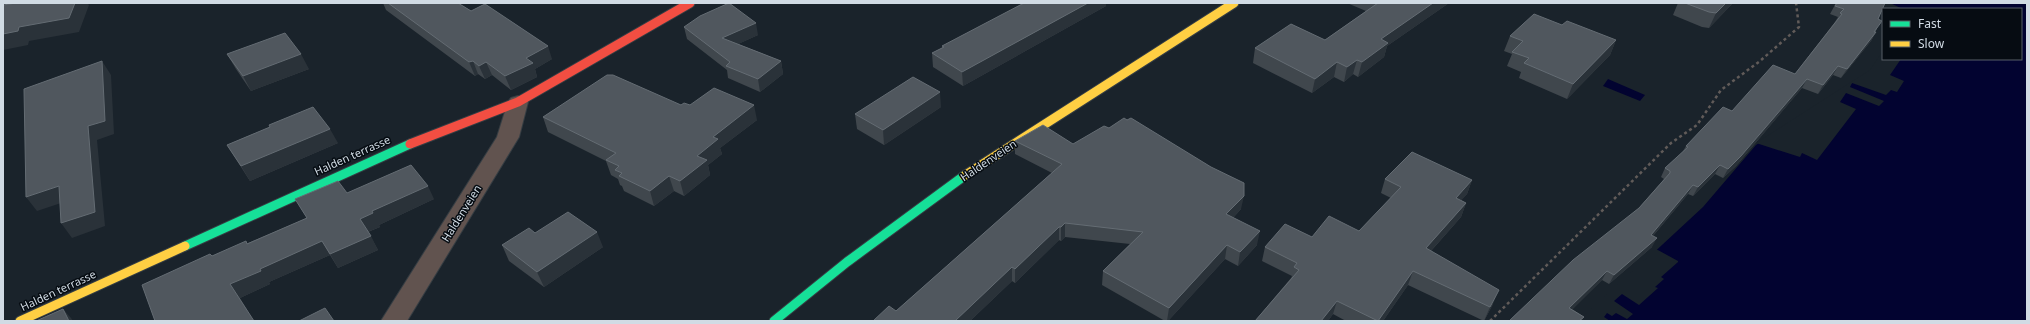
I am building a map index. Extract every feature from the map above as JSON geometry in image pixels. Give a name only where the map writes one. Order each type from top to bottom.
[{"type":"street","name":"Halden terrasse","points":[[20,321],[394,150],[518,102],[690,3]]},
{"type":"street","name":"Haldenveien","points":[[774,321],[847,262],[978,166],[1234,3]]},
{"type":"street","name":"Haldenveien","points":[[394,321],[508,137],[518,102]]},
{"type":"path","points":[[1490,321],[1565,249],[1671,143],[1696,125],[1721,90],[1760,61],[1799,27],[1796,3]]},
{"type":"shaded area","points":[[1890,3],[2027,3],[2027,321],[1580,321],[1703,207],[1756,145],[1871,71],[1882,60],[2022,60],[2022,8],[1901,8]]},
{"type":"shaded area","points":[[1608,79],[1645,95],[1640,101],[1603,86]]},
{"type":"pier","points":[[1882,52],[1882,60],[1900,60],[1890,75],[1904,81],[1897,92],[1891,90],[1886,95],[1852,83],[1850,87],[1884,101],[1879,106],[1846,93],[1840,102],[1856,109],[1817,160],[1802,153],[1800,157],[1756,143],[1870,70]]},
{"type":"pier","points":[[1656,249],[1678,262],[1661,277],[1664,279],[1655,287],[1658,288],[1639,305],[1622,294],[1614,301],[1633,314],[1627,319],[1616,313],[1612,316],[1607,313],[1604,317],[1610,321],[1578,321]]},
{"type":"building","points":[[16,3],[75,3],[69,18],[19,27],[18,31],[3,34],[3,5]]},
{"type":"building","points":[[388,3],[458,3],[471,11],[485,4],[548,46],[526,58],[533,63],[505,76],[486,62],[479,66],[473,61],[469,62]]},
{"type":"building","points":[[729,3],[756,23],[722,38],[781,61],[758,79],[726,66],[730,62],[684,27],[700,16]]},
{"type":"building","points":[[1024,3],[1088,3],[962,72],[932,53],[944,47],[942,46]]},
{"type":"building","points":[[1378,3],[1433,3],[1381,39],[1388,43],[1362,62],[1357,60],[1347,67],[1337,62],[1315,79],[1255,48],[1291,24],[1325,40]]},
{"type":"building","points":[[1685,3],[1726,3],[1716,13]]},
{"type":"building","points":[[1837,3],[1885,3],[1878,19],[1882,21],[1874,32],[1876,32],[1847,69],[1838,66],[1823,85],[1807,79],[1728,169],[1720,165],[1698,187],[1693,185],[1651,235],[1657,238],[1614,275],[1607,271],[1569,308],[1584,317],[1579,321],[1509,321],[1573,260],[1639,208],[1670,173],[1670,171],[1665,168],[1688,147],[1686,146],[1723,107],[1732,111],[1773,65],[1795,74],[1842,14],[1840,13],[1844,9],[1835,6]]},
{"type":"building","points":[[1534,14],[1562,25],[1567,21],[1616,40],[1573,84],[1524,63],[1529,58],[1512,52],[1523,41],[1510,36]]},
{"type":"building","points":[[285,33],[301,54],[243,76],[227,54]]},
{"type":"building","points":[[102,61],[105,121],[88,126],[95,212],[61,223],[59,186],[26,197],[24,89]]},
{"type":"building","points":[[607,75],[613,75],[681,105],[684,103],[690,105],[714,88],[754,105],[713,137],[718,139],[697,156],[707,160],[680,181],[669,176],[650,191],[619,176],[622,173],[615,170],[619,166],[606,160],[616,153],[543,117]]},
{"type":"building","points":[[913,77],[940,92],[883,130],[855,114]]},
{"type":"building","points":[[313,107],[330,129],[241,166],[227,145],[270,127],[269,125]]},
{"type":"building","points":[[1124,118],[1127,120],[1131,118],[1211,167],[1244,183],[1244,196],[1226,214],[1260,231],[1240,252],[1227,245],[1169,308],[1103,271],[1143,232],[1065,223],[1015,269],[1012,267],[955,321],[873,321],[889,306],[896,311],[1062,164],[1015,141],[1043,125],[1073,144],[1104,126],[1109,128]]},
{"type":"building","points":[[1412,152],[1472,180],[1456,198],[1466,203],[1426,248],[1499,290],[1490,307],[1413,271],[1378,321],[1337,301],[1321,321],[1255,321],[1299,270],[1294,267],[1297,263],[1265,247],[1285,224],[1312,237],[1329,216],[1359,231],[1401,187],[1385,179]]},
{"type":"building","points":[[411,165],[428,186],[372,211],[373,213],[360,219],[371,236],[330,254],[322,241],[260,269],[261,271],[230,284],[254,321],[155,321],[142,285],[210,254],[212,256],[246,241],[247,244],[307,218],[295,199],[338,181],[347,193]]},
{"type":"building","points":[[568,212],[597,232],[537,272],[502,245],[529,228],[535,233]]},
{"type":"building","points":[[325,308],[334,321],[299,321]]},
{"type":"building","points":[[63,309],[69,321],[36,321]]},
{"type":"traffic: fast","points":[[185,246],[410,144]]},
{"type":"traffic: fast","points":[[774,321],[847,262],[964,176]]},
{"type":"traffic: slow","points":[[964,176],[1234,3]]},
{"type":"traffic: slow","points":[[20,321],[185,246]]},
{"type":"traffic: jam","points":[[410,144],[518,102],[690,3]]}]
